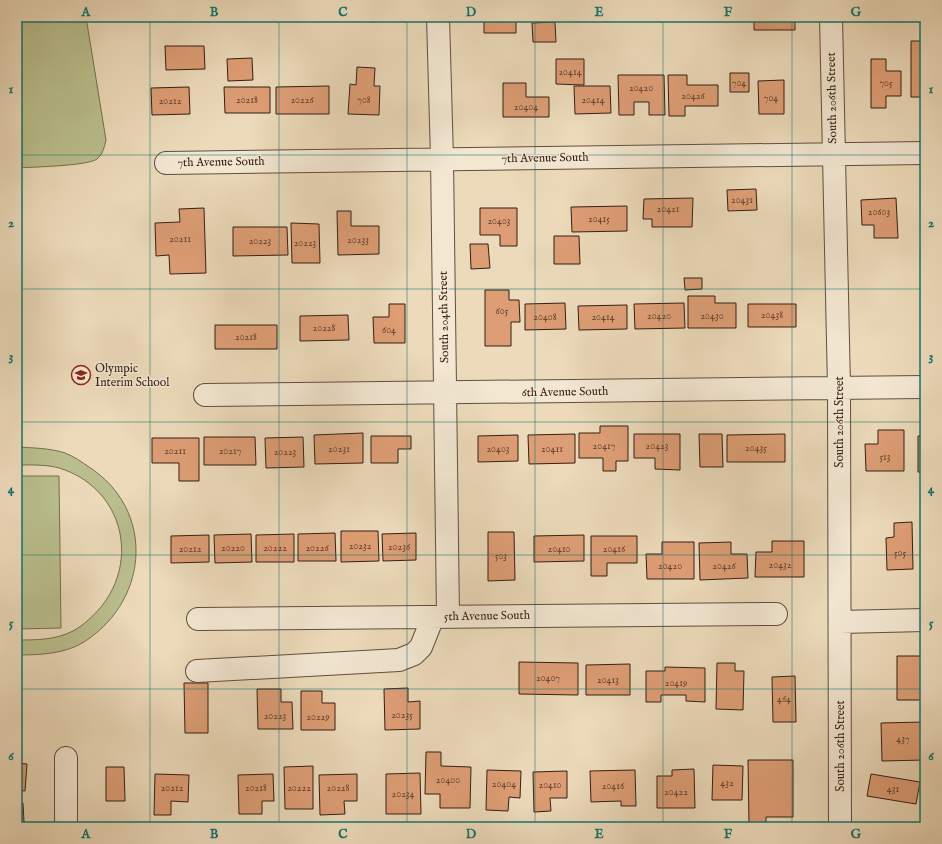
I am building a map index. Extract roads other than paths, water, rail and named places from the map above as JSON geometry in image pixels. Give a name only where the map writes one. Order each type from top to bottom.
[{"type":"street","name":"South 204th Street","points":[[438,17],[442,159],[444,394],[440,617]]},
{"type":"street","name":"South 206th Street","points":[[831,17],[839,388],[840,827]]},
{"type":"street","name":"7th Avenue South","points":[[166,163],[925,153]]},
{"type":"street","name":"6th Avenue South","points":[[205,395],[444,394],[925,387]]},
{"type":"street","name":"5th Avenue South","points":[[198,619],[776,614]]},
{"type":"street","points":[[197,671],[399,660],[414,654],[421,647],[440,617]]},
{"type":"street","points":[[840,622],[925,620]]},
{"type":"street","points":[[66,758],[66,827]]},
{"type":"place","name":"Olympic Interim School","points":[[81,375]]}]
